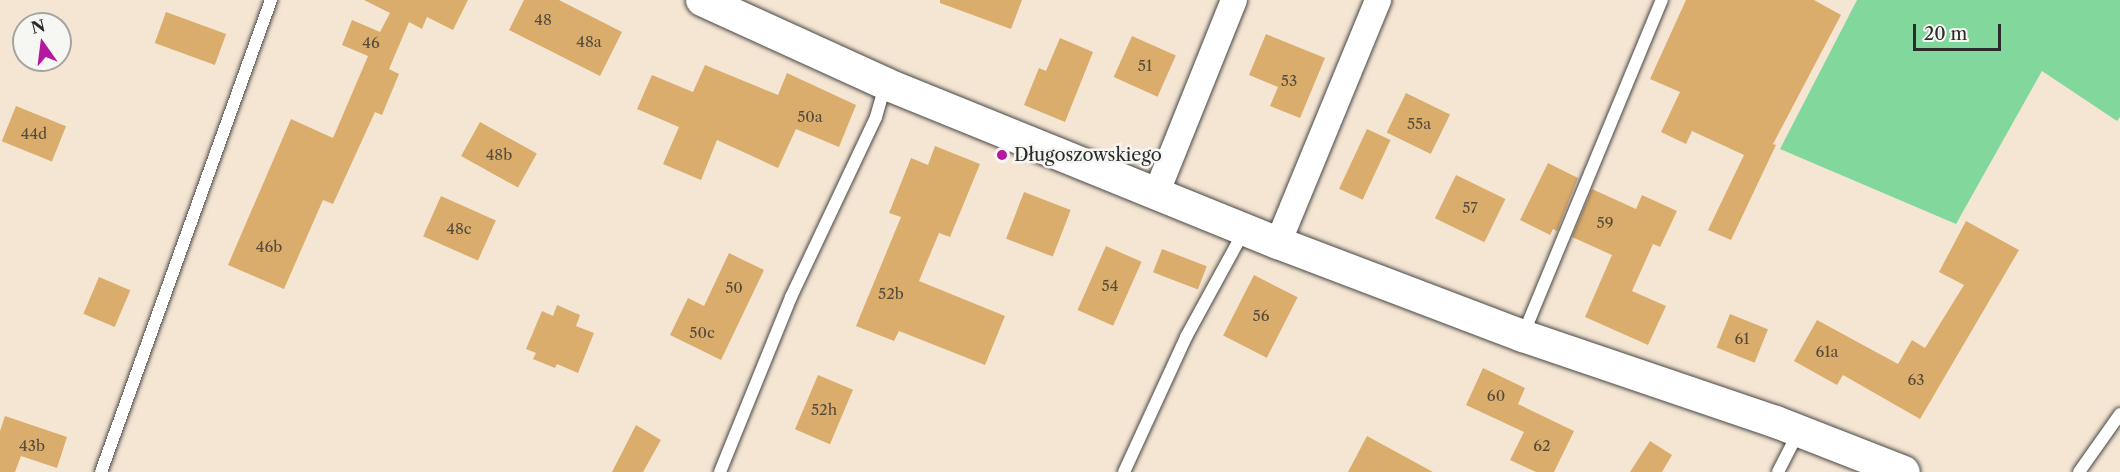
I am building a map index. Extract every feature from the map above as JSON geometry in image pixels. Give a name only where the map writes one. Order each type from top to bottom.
[{"type":"street","points":[[702,0],[886,84],[1278,243],[1523,336],[1799,431],[1904,472]]},
{"type":"street","points":[[1156,194],[1234,0]]},
{"type":"street","points":[[1278,243],[1378,0]]},
{"type":"lane","points":[[101,472],[271,0]]},
{"type":"lane","points":[[1523,336],[1662,0]]},
{"type":"lane","points":[[720,472],[790,297],[876,117],[886,84]]},
{"type":"lane","points":[[1124,472],[1186,337],[1245,230]]},
{"type":"lane","points":[[2079,472],[2120,414]]},
{"type":"lane","points":[[1778,472],[1799,431]]},
{"type":"green space","points":[[1857,0],[2120,0],[2120,117],[2117,121],[2042,71],[1956,224],[1780,149]]},
{"type":"building","points":[[364,0],[468,0],[453,30],[427,17],[422,29],[409,22],[389,69],[399,74],[382,115],[375,112],[333,204],[323,200],[284,289],[228,265],[291,119],[333,138],[368,56],[342,45],[352,20],[380,32],[390,13]]},
{"type":"building","points":[[524,0],[559,0],[622,32],[600,76],[509,30]]},
{"type":"building","points":[[940,0],[1022,0],[1011,29],[940,3]]},
{"type":"building","points":[[1686,0],[1814,0],[1841,15],[1773,144],[1776,145],[1731,240],[1708,230],[1744,155],[1692,131],[1686,144],[1661,132],[1680,92],[1650,79]]},
{"type":"building","points":[[166,12],[226,34],[215,65],[155,43]]},
{"type":"building","points":[[1266,34],[1325,58],[1300,118],[1270,106],[1278,87],[1249,75]]},
{"type":"building","points":[[1132,36],[1176,56],[1158,97],[1114,77]]},
{"type":"building","points":[[1060,38],[1093,52],[1065,122],[1024,105],[1039,68],[1046,71]]},
{"type":"building","points":[[705,65],[778,95],[787,73],[856,105],[839,147],[796,129],[778,168],[717,140],[701,180],[663,164],[679,127],[637,109],[652,75],[693,92]]},
{"type":"building","points":[[1406,93],[1450,114],[1431,154],[1387,133]]},
{"type":"building","points":[[16,106],[66,126],[52,161],[2,141]]},
{"type":"building","points":[[480,122],[537,154],[518,188],[461,156]]},
{"type":"building","points":[[1367,129],[1391,140],[1363,200],[1339,189]]},
{"type":"building","points":[[935,146],[980,164],[950,237],[939,233],[919,281],[1005,316],[985,365],[899,331],[894,341],[856,326],[901,217],[889,213],[911,158],[928,165]]},
{"type":"building","points":[[1548,163],[1578,178],[1557,231],[1553,229],[1550,235],[1520,220]]},
{"type":"building","points":[[1456,175],[1505,199],[1484,242],[1435,218]]},
{"type":"building","points":[[1592,189],[1636,209],[1642,195],[1677,211],[1660,247],[1653,244],[1632,291],[1666,306],[1648,345],[1585,317],[1612,255],[1572,237]]},
{"type":"building","points":[[1024,192],[1071,210],[1053,257],[1006,239]]},
{"type":"building","points":[[441,196],[496,220],[478,261],[423,236]]},
{"type":"building","points":[[1966,221],[2019,250],[1920,419],[1843,375],[1837,385],[1794,361],[1817,320],[1898,364],[1912,340],[1925,348],[1964,285],[1939,272]]},
{"type":"building","points":[[1106,246],[1142,262],[1113,326],[1078,310]]},
{"type":"building","points":[[1162,249],[1207,266],[1198,290],[1153,272]]},
{"type":"building","points":[[729,253],[764,270],[721,360],[670,335],[688,298],[704,306]]},
{"type":"building","points":[[1254,275],[1298,297],[1267,358],[1223,336]]},
{"type":"building","points":[[99,277],[130,290],[115,327],[83,314]]},
{"type":"building","points":[[557,305],[580,315],[576,326],[594,333],[578,373],[557,364],[555,368],[533,359],[536,353],[526,349],[542,311],[553,316]]},
{"type":"building","points":[[1730,314],[1768,329],[1755,363],[1717,347]]},
{"type":"building","points":[[1483,368],[1525,388],[1518,404],[1574,431],[1554,472],[1536,472],[1510,460],[1524,432],[1466,405]]},
{"type":"building","points":[[818,375],[853,390],[830,444],[795,429]]},
{"type":"building","points":[[5,416],[67,437],[57,468],[21,456],[15,472],[0,472],[0,431]]},
{"type":"building","points":[[636,425],[661,440],[643,472],[612,472]]},
{"type":"building","points":[[1367,436],[1433,472],[1348,472]]},
{"type":"building","points":[[1650,441],[1672,455],[1662,472],[1630,472]]},
{"type":"place","name":"Długoszowskiego","points":[[1002,155]]}]
